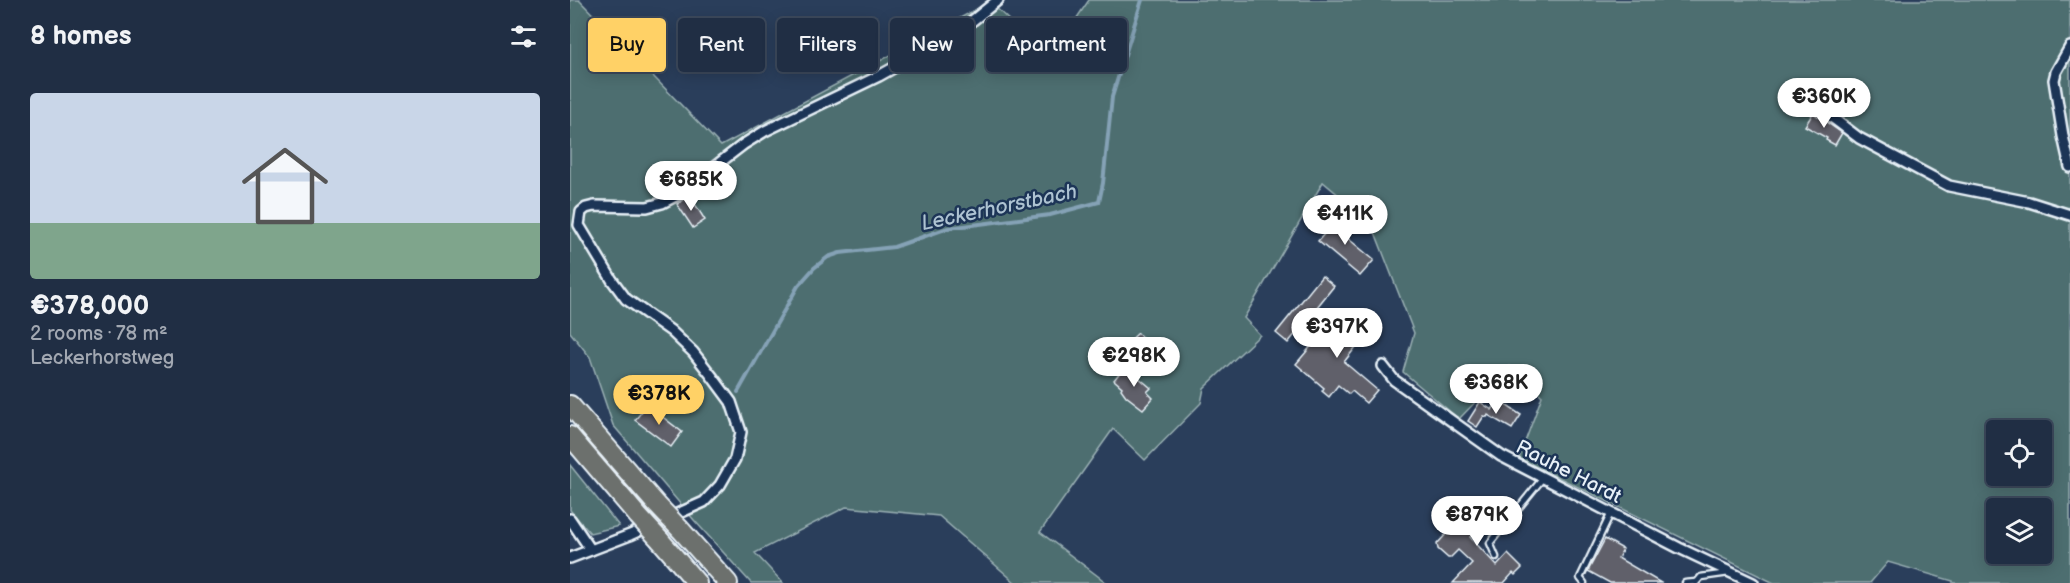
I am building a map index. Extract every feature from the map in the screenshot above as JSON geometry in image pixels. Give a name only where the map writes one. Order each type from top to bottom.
[{"type":"highway","points":[[570,405],[728,583]]},
{"type":"highway","points":[[596,416],[623,466]]},
{"type":"highway","points":[[570,436],[695,581]]},
{"type":"street","points":[[570,558],[630,535],[704,502],[720,485],[735,459],[741,432],[731,402],[693,352],[671,331],[626,298],[612,280],[579,225],[581,212],[594,206],[647,207],[662,203],[679,194],[744,144],[765,131],[879,76],[967,26],[998,0]]},
{"type":"street","points":[[2070,47],[2054,80],[2070,167]]},
{"type":"street","points":[[1822,110],[1859,138],[1949,186],[2029,202],[2070,215]]},
{"type":"street","name":"Rauhe Hardt","points":[[1383,366],[1394,380],[1501,456],[1747,582]]},
{"type":"street","points":[[570,519],[591,550]]},
{"type":"lane","points":[[1496,557],[1490,543],[1543,478]]},
{"type":"lane","points":[[1584,583],[1580,578],[1611,513]]},
{"type":"lane","points":[[1685,583],[1696,582],[1701,577],[1732,573]]},
{"type":"green space","points":[[570,0],[579,0],[597,18],[588,18],[588,72],[649,72],[721,146],[859,72],[878,72],[878,62],[890,56],[890,72],[974,72],[974,18],[960,18],[990,2],[1007,18],[986,18],[986,72],[1127,72],[1127,18],[1077,18],[1089,0],[2070,0],[2070,583],[1953,583],[1953,581],[1888,562],[1870,583],[1774,583],[1519,458],[1542,396],[1510,366],[1459,419],[1403,372],[1414,333],[1371,222],[1323,182],[1244,318],[1260,335],[1204,388],[1201,403],[1145,460],[1113,429],[1040,532],[1107,583],[1016,583],[939,516],[846,507],[755,553],[783,583],[751,583],[613,425],[590,357],[570,332]]},
{"type":"green space","points":[[570,465],[619,526],[590,533],[570,510]]},
{"type":"building","points":[[1813,113],[1842,133],[1835,145],[1805,126]]},
{"type":"building","points":[[690,196],[705,220],[693,228],[677,204]]},
{"type":"building","points":[[1337,211],[1343,212],[1347,218],[1339,231],[1374,260],[1360,276],[1318,241],[1332,225],[1330,218]]},
{"type":"building","points":[[1322,276],[1334,286],[1288,343],[1276,333]]},
{"type":"building","points":[[1341,311],[1367,333],[1344,362],[1377,390],[1366,403],[1352,391],[1349,394],[1338,385],[1329,397],[1322,391],[1324,388],[1296,364]]},
{"type":"building","points":[[1138,333],[1145,342],[1129,356],[1122,348]]},
{"type":"building","points":[[1125,366],[1151,388],[1147,392],[1153,398],[1143,409],[1126,396],[1122,387],[1114,380]]},
{"type":"building","points":[[1498,400],[1521,415],[1512,429],[1488,415],[1484,416],[1477,427],[1468,421],[1480,402],[1492,410]]},
{"type":"building","points":[[647,405],[682,432],[671,447],[635,420]]},
{"type":"building","points":[[1479,496],[1504,519],[1494,530],[1485,521],[1470,537],[1497,566],[1508,554],[1522,568],[1515,575],[1513,573],[1504,583],[1453,583],[1472,563],[1458,550],[1448,558],[1438,549],[1437,544]]},
{"type":"building","points":[[1605,539],[1623,549],[1618,558],[1661,583],[1610,583],[1588,571]]},
{"type":"waterway","name":"Leckerhorstbach","points":[[738,392],[798,286],[814,268],[828,257],[840,253],[894,247],[948,228],[1050,215],[1099,202],[1112,97],[1142,0]]}]
